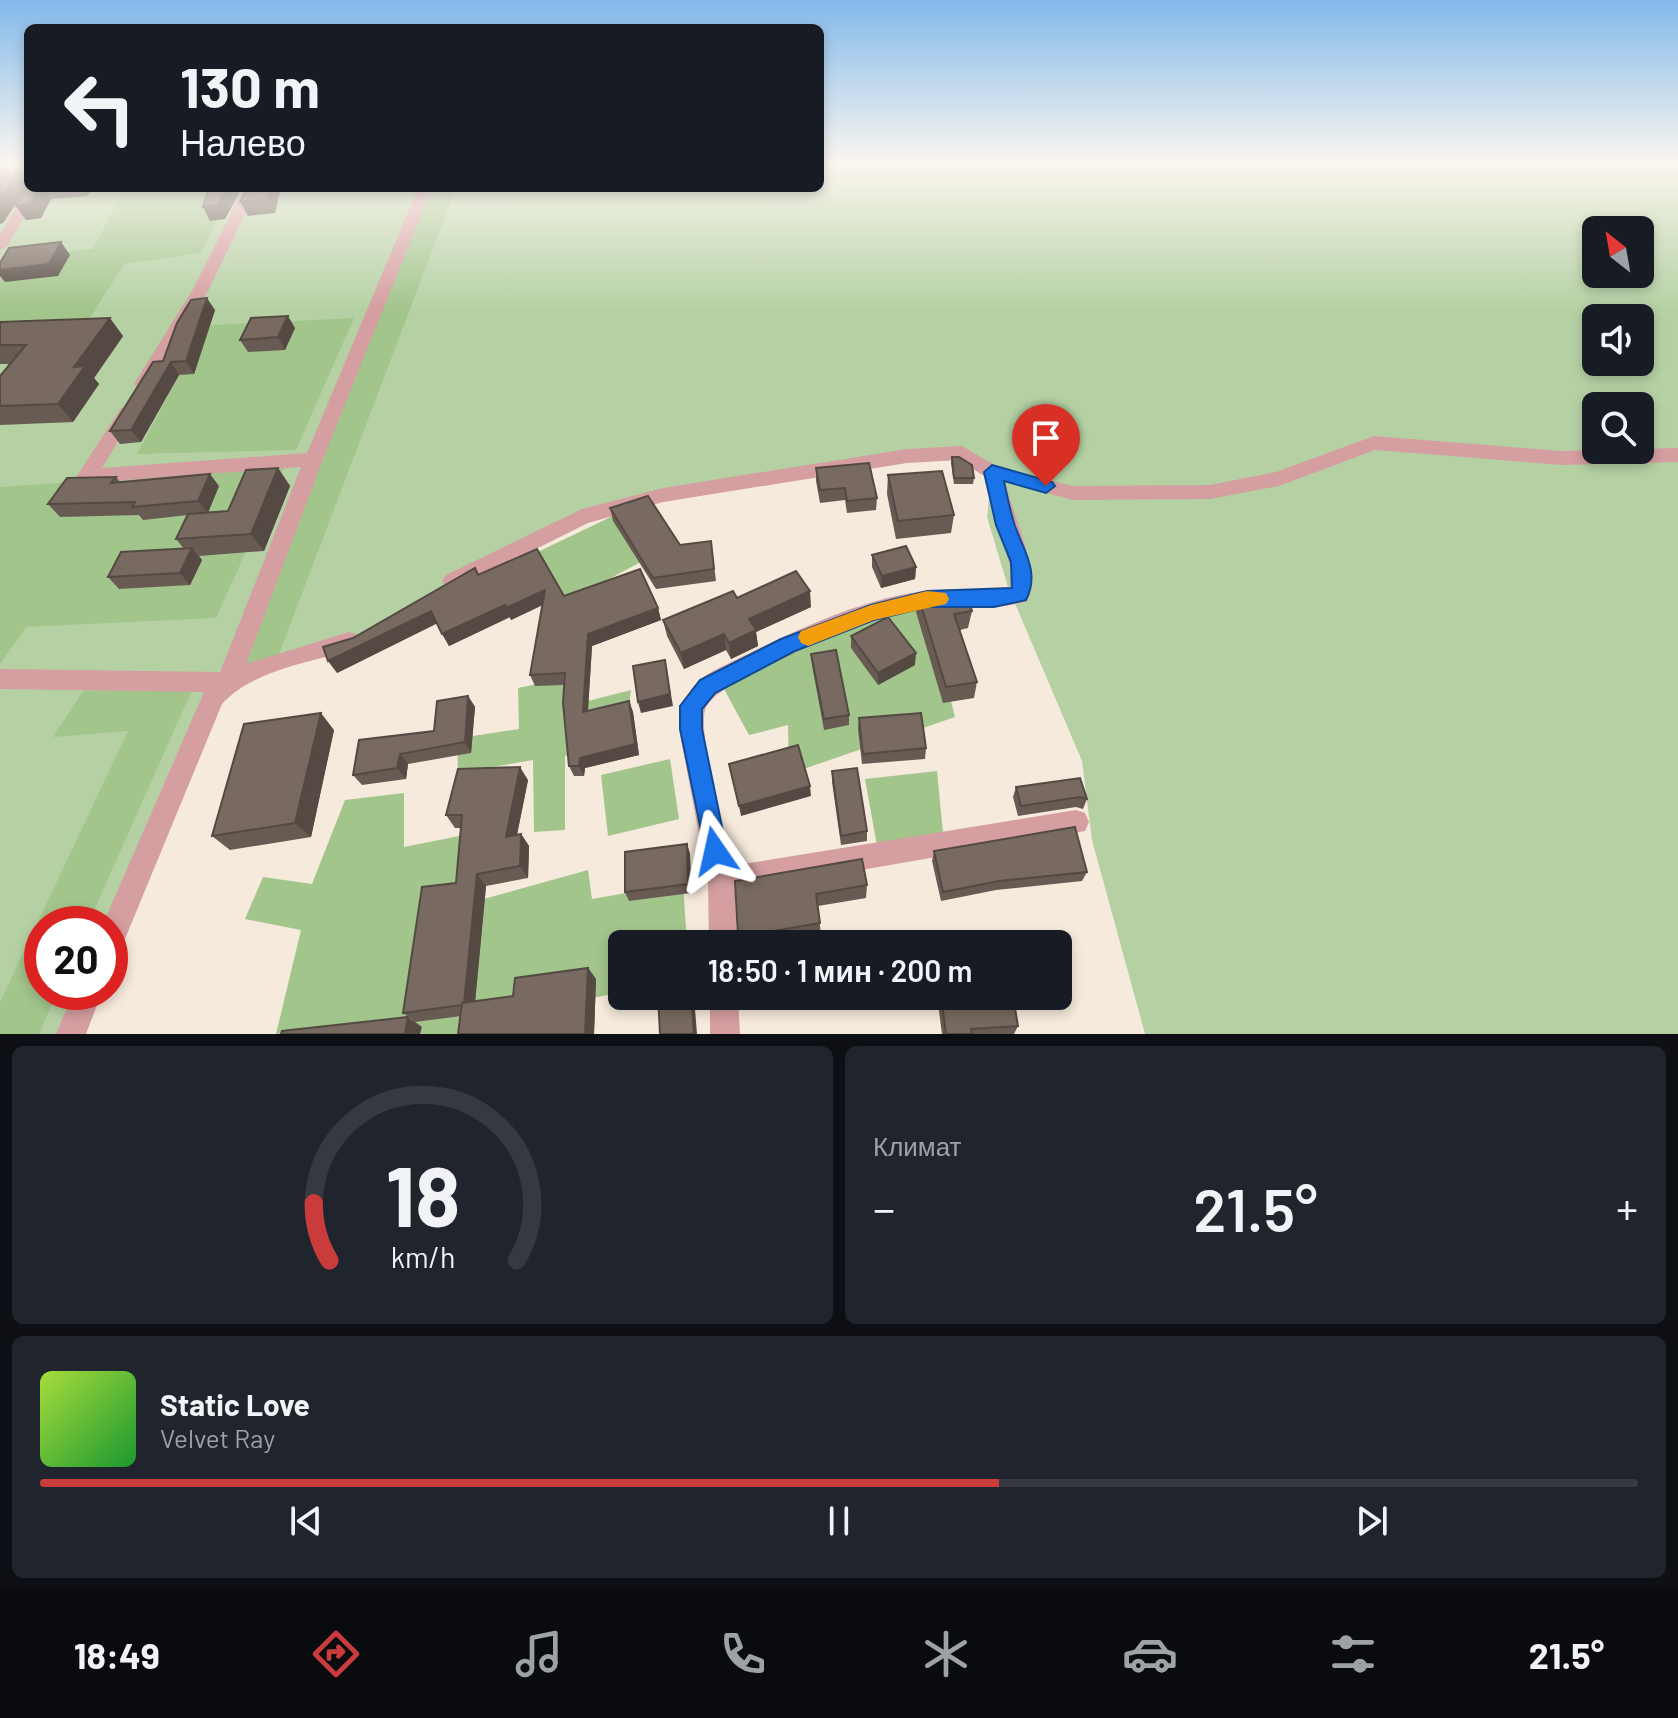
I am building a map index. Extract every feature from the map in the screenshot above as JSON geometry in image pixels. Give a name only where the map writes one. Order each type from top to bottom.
[{"type":"street","points":[[0,246],[20,212]]},
{"type":"street","points":[[239,212],[200,291],[87,476],[314,459]]},
{"type":"street","points":[[125,906],[213,698],[228,682],[314,459],[415,212]]},
{"type":"street","points":[[432,594],[582,517],[663,495],[907,456],[962,453],[992,472],[1073,493],[1210,492],[1279,479],[1374,443],[1562,458],[1678,455]]},
{"type":"street","points":[[723,930],[721,881],[691,729],[691,706],[707,686],[788,645],[871,613],[927,599],[994,599],[1019,595],[1023,582],[1021,562],[1006,525],[992,472]]},
{"type":"street","points":[[0,679],[228,682],[276,662],[366,633]]},
{"type":"street","points":[[721,881],[1076,822]]},
{"type":"street","points":[[71,1034],[81,1010]]},
{"type":"street","points":[[724,1010],[725,1034]]},
{"type":"green space","points":[[0,212],[1678,212],[1678,1034],[1145,1034],[1092,840],[1082,761],[1008,587],[987,517],[992,472],[962,453],[907,456],[582,517],[352,640],[219,678],[118,906],[24,906],[24,1010],[77,1010],[67,1034],[0,1034]]},
{"type":"green space","points":[[112,212],[221,212],[201,253],[124,264],[74,343],[0,345],[0,276],[44,254],[93,249]]},
{"type":"green space","points":[[414,212],[447,212],[276,662],[219,678]]},
{"type":"green space","points":[[354,318],[296,450],[137,454],[186,362],[195,326]]},
{"type":"green space","points":[[284,468],[216,618],[26,627],[0,664],[0,487]]},
{"type":"green space","points":[[619,513],[654,555],[562,604],[523,559]]},
{"type":"green space","points":[[898,601],[929,615],[955,717],[789,774],[788,725],[749,735],[717,676]]},
{"type":"green space","points":[[581,675],[580,703],[631,690],[626,734],[565,756],[565,830],[534,832],[533,760],[458,773],[457,734],[460,738],[519,729],[518,688]]},
{"type":"green space","points":[[193,688],[96,906],[45,906],[128,731],[53,737],[83,691]]},
{"type":"green space","points":[[670,759],[679,819],[608,836],[601,775]]},
{"type":"green space","points":[[937,771],[943,833],[877,846],[865,779]]},
{"type":"green space","points":[[404,793],[404,847],[474,833],[469,903],[588,870],[592,899],[683,883],[686,930],[608,930],[608,995],[579,1001],[578,1034],[276,1034],[301,930],[245,919],[263,877],[312,884],[345,800]]},
{"type":"green space","points":[[24,951],[24,1010],[49,1010],[39,1034],[0,1034],[0,1002]]},
{"type":"building","points":[[61,242],[49,264],[0,270],[0,263],[9,248]]},
{"type":"building","points":[[207,298],[186,361],[171,362],[131,430],[110,431],[153,362],[163,361],[177,323],[191,300]]},
{"type":"building","points":[[288,316],[278,337],[240,340],[251,318]]},
{"type":"building","points":[[110,318],[74,367],[85,366],[58,404],[0,406],[0,376],[26,345],[0,345],[0,322]]},
{"type":"building","points":[[952,457],[959,457],[972,465],[974,478],[954,478]]},
{"type":"building","points":[[869,463],[877,498],[847,501],[845,488],[820,490],[816,468]]},
{"type":"building","points":[[278,468],[251,534],[176,539],[188,514],[228,511],[246,470]]},
{"type":"building","points":[[942,471],[954,515],[898,521],[888,475]]},
{"type":"building","points":[[210,474],[198,501],[132,507],[135,502],[48,504],[67,478],[116,477],[111,483]]},
{"type":"building","points":[[648,496],[680,545],[711,541],[714,569],[653,578],[610,508]]},
{"type":"building","points":[[906,546],[916,567],[882,576],[872,555]]},
{"type":"building","points":[[192,548],[180,573],[108,577],[121,552]]},
{"type":"building","points":[[537,549],[564,596],[640,569],[658,608],[588,634],[583,712],[629,701],[635,744],[580,758],[579,766],[569,766],[563,703],[565,673],[530,675],[545,590],[442,634],[431,611],[328,661],[323,647],[353,638],[475,568],[478,575]]},
{"type":"building","points":[[796,571],[810,591],[749,619],[756,630],[729,643],[724,634],[681,653],[663,620],[733,591],[737,598]]},
{"type":"building","points":[[966,593],[972,611],[954,614],[977,682],[946,687],[918,595]]},
{"type":"building","points":[[888,617],[916,653],[878,673],[851,636]]},
{"type":"building","points":[[836,650],[849,715],[824,719],[811,654]]},
{"type":"building","points":[[665,660],[670,694],[638,702],[633,666]]},
{"type":"building","points":[[468,696],[465,742],[400,754],[397,768],[353,775],[359,740],[434,731],[437,701]]},
{"type":"building","points":[[321,713],[295,823],[212,836],[244,724]]},
{"type":"building","points":[[921,713],[926,748],[863,754],[859,718]]},
{"type":"building","points":[[798,745],[810,786],[739,806],[729,764]]},
{"type":"building","points":[[520,767],[506,837],[521,834],[520,866],[477,874],[464,1003],[403,1013],[422,887],[456,883],[462,815],[446,815],[458,769]]},
{"type":"building","points":[[857,768],[867,831],[841,836],[832,771]]},
{"type":"building","points":[[1080,778],[1087,799],[1080,797],[1021,806],[1016,787]]},
{"type":"building","points":[[1075,827],[1087,872],[999,881],[943,892],[934,851]]},
{"type":"building","points":[[687,844],[688,884],[625,892],[625,852]]},
{"type":"building","points":[[862,859],[867,885],[816,894],[820,923],[779,930],[738,930],[735,881]]},
{"type":"building","points":[[588,968],[585,1034],[458,1034],[462,1003],[513,996],[515,978]]},
{"type":"building","points":[[659,1010],[692,1010],[694,1034],[660,1034]]},
{"type":"building","points":[[943,1010],[1015,1010],[1018,1026],[971,1029],[972,1034],[946,1034]]},
{"type":"building","points":[[408,1017],[405,1034],[281,1034],[282,1031]]},
{"type":"slow traffic","points":[[808,637],[871,613],[927,599],[939,599]]},
{"type":"route","points":[[715,851],[691,729],[691,706],[707,686],[788,645],[871,613],[927,599],[994,599],[1019,595],[1023,582],[1021,562],[1006,525],[992,472],[1046,486]]}]
